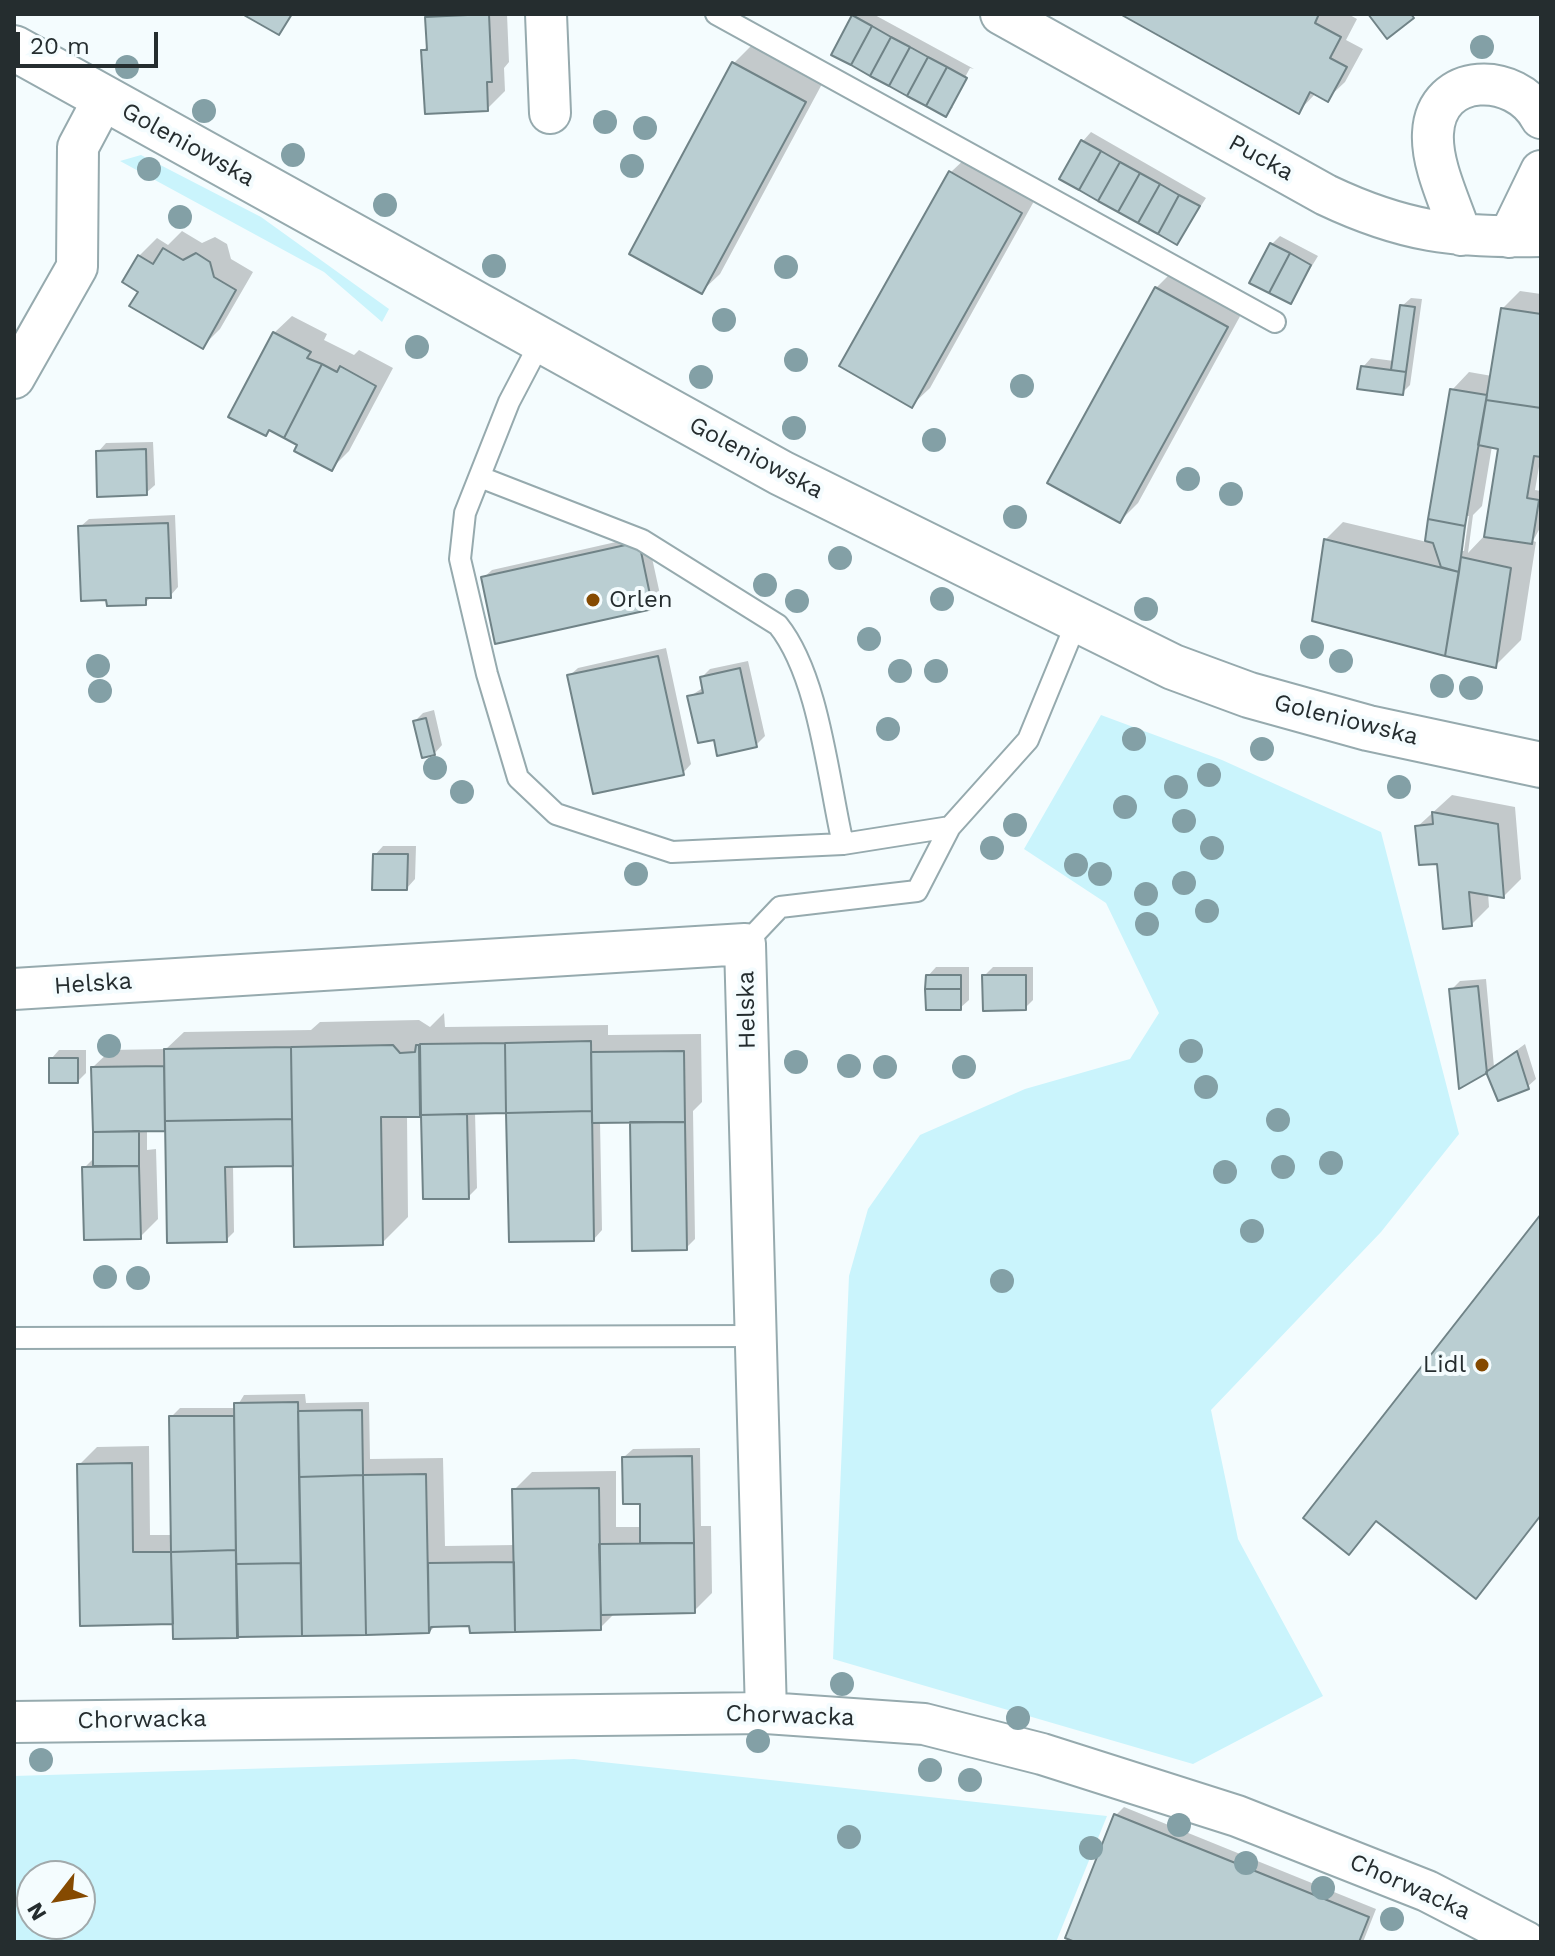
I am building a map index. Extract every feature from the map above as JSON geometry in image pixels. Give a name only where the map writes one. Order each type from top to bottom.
[{"type":"street","points":[[546,14],[550,113]]},
{"type":"street","name":"Pucka","points":[[1001,14],[1326,195],[1369,215],[1425,232],[1525,236]]},
{"type":"street","name":"Goleniowska","points":[[14,48],[781,473],[1173,667],[1249,695],[1368,728],[1541,765]]},
{"type":"street","points":[[1461,235],[1433,134],[1436,115],[1445,101],[1458,90],[1474,83],[1494,84],[1512,88],[1528,99],[1541,118]]},
{"type":"street","points":[[14,378],[77,267],[78,147],[104,98]]},
{"type":"street","points":[[1525,236],[1541,171]]},
{"type":"street","name":"Helska","points":[[14,989],[745,944],[766,1713]]},
{"type":"street","name":"Chorwacka","points":[[14,1722],[766,1713],[924,1724],[1042,1754],[1237,1816],[1427,1891],[1526,1942]]},
{"type":"lane","points":[[716,14],[1275,322]]},
{"type":"lane","points":[[541,341],[509,402],[465,513],[460,559],[487,674],[518,778],[556,814],[672,852],[843,844],[950,827]]},
{"type":"lane","points":[[480,477],[642,540],[778,625],[794,644],[805,673],[843,844]]},
{"type":"lane","points":[[745,944],[780,907],[917,891],[950,827],[1028,740],[1077,621]]},
{"type":"lane","points":[[14,1338],[755,1336]]},
{"type":"shaded area","points":[[141,155],[261,217],[389,309],[382,322],[324,272],[120,161]]},
{"type":"shaded area","points":[[1101,715],[1222,760],[1381,832],[1459,1134],[1381,1232],[1211,1410],[1238,1539],[1323,1696],[1193,1764],[833,1659],[849,1276],[868,1209],[920,1135],[1025,1089],[1130,1059],[1159,1013],[1106,903],[1024,849]]},
{"type":"shaded area","points":[[574,1759],[1107,1816],[1056,1942],[14,1942],[14,1776]]},
{"type":"building","points":[[242,14],[292,14],[279,35]]},
{"type":"building","points":[[489,14],[492,82],[487,82],[488,111],[425,114],[421,50],[427,50],[425,17]]},
{"type":"building","points":[[1120,14],[1319,14],[1315,23],[1341,37],[1330,58],[1347,67],[1328,102],[1310,92],[1299,114]]},
{"type":"building","points":[[1368,14],[1411,14],[1414,18],[1387,39]]},
{"type":"building","points":[[852,15],[872,26],[851,65],[831,55]]},
{"type":"building","points":[[872,26],[891,37],[870,76],[851,65]]},
{"type":"building","points":[[891,37],[910,47],[889,86],[870,76]]},
{"type":"building","points":[[910,47],[928,57],[907,96],[889,86]]},
{"type":"building","points":[[928,57],[947,67],[926,106],[907,96]]},
{"type":"building","points":[[732,62],[806,102],[702,294],[629,254]]},
{"type":"building","points":[[947,67],[967,78],[946,117],[926,106]]},
{"type":"building","points":[[1081,140],[1101,151],[1079,190],[1059,179]]},
{"type":"building","points":[[1101,151],[1120,162],[1098,201],[1079,190]]},
{"type":"building","points":[[1120,162],[1140,173],[1118,212],[1098,201]]},
{"type":"building","points":[[949,171],[1022,213],[912,408],[839,366]]},
{"type":"building","points":[[1140,173],[1160,184],[1138,223],[1118,212]]},
{"type":"building","points":[[1160,184],[1179,195],[1158,234],[1138,223]]},
{"type":"building","points":[[1179,195],[1200,206],[1177,245],[1158,234]]},
{"type":"building","points":[[1270,243],[1290,253],[1269,293],[1249,283]]},
{"type":"building","points":[[163,248],[183,260],[196,253],[210,262],[214,277],[236,290],[203,349],[129,306],[138,292],[122,282],[138,255],[153,264]]},
{"type":"building","points":[[1290,253],[1311,265],[1291,304],[1269,293]]},
{"type":"building","points":[[1155,287],[1228,327],[1120,523],[1047,483]]},
{"type":"building","points":[[1400,305],[1415,307],[1406,372],[1391,370]]},
{"type":"building","points":[[1501,308],[1541,314],[1541,408],[1486,400]]},
{"type":"building","points":[[273,332],[311,352],[307,358],[322,364],[284,438],[269,430],[266,436],[228,417]]},
{"type":"building","points":[[322,364],[337,372],[340,366],[376,386],[332,471],[294,451],[297,445],[284,438]]},
{"type":"building","points":[[1361,366],[1406,372],[1403,395],[1357,389]]},
{"type":"building","points":[[1450,389],[1487,395],[1465,526],[1428,519]]},
{"type":"building","points":[[1486,400],[1541,408],[1541,457],[1534,456],[1527,498],[1539,500],[1532,544],[1484,537],[1498,449],[1478,445]]},
{"type":"building","points":[[146,449],[147,495],[97,497],[96,451]]},
{"type":"building","points":[[1428,519],[1465,526],[1459,572],[1441,567],[1433,543],[1425,541]]},
{"type":"building","points":[[168,523],[171,598],[146,598],[146,605],[107,606],[106,600],[81,601],[78,526]]},
{"type":"building","points":[[1324,539],[1459,572],[1445,656],[1312,621]]},
{"type":"building","points":[[639,542],[653,609],[495,644],[481,577]]},
{"type":"building","points":[[1461,557],[1511,568],[1496,668],[1445,656]]},
{"type":"building","points":[[658,656],[684,775],[593,794],[567,675]]},
{"type":"building","points":[[740,668],[757,747],[717,756],[714,740],[698,743],[687,696],[703,693],[700,677]]},
{"type":"building","points":[[426,718],[435,755],[422,758],[413,721]]},
{"type":"building","points":[[1432,812],[1498,824],[1504,898],[1469,892],[1472,926],[1443,929],[1437,864],[1419,865],[1415,826],[1433,824]]},
{"type":"building","points":[[373,854],[408,854],[407,890],[372,890]]},
{"type":"building","points":[[926,975],[961,975],[961,989],[925,989]]},
{"type":"building","points":[[982,975],[1026,975],[1026,1010],[983,1011]]},
{"type":"building","points":[[1478,986],[1487,1073],[1459,1089],[1449,989]]},
{"type":"building","points":[[925,989],[961,989],[961,1010],[926,1010]]},
{"type":"building","points":[[591,1041],[592,1111],[506,1113],[505,1043]]},
{"type":"building","points":[[505,1043],[506,1113],[421,1115],[420,1044]]},
{"type":"building","points":[[393,1045],[400,1053],[415,1052],[416,1045],[419,1045],[420,1117],[381,1117],[383,1245],[294,1247],[291,1047]]},
{"type":"building","points":[[291,1047],[292,1119],[165,1121],[164,1049]]},
{"type":"building","points":[[684,1051],[685,1122],[592,1123],[591,1052]]},
{"type":"building","points":[[1517,1051],[1529,1089],[1498,1101],[1486,1072]]},
{"type":"building","points":[[49,1058],[78,1058],[78,1083],[49,1083]]},
{"type":"building","points":[[164,1066],[165,1131],[93,1132],[91,1067]]},
{"type":"building","points":[[592,1111],[594,1241],[509,1242],[506,1113]]},
{"type":"building","points":[[467,1114],[469,1199],[423,1199],[421,1115]]},
{"type":"building","points":[[292,1119],[293,1166],[225,1167],[227,1242],[167,1243],[165,1121]]},
{"type":"building","points":[[630,1122],[685,1122],[687,1250],[632,1251]]},
{"type":"building","points":[[139,1131],[139,1166],[93,1166],[93,1132]]},
{"type":"building","points":[[139,1166],[141,1239],[84,1240],[82,1167]]},
{"type":"building","name":"Lidl","points":[[1541,1214],[1541,1515],[1476,1599],[1376,1521],[1349,1555],[1303,1518]]},
{"type":"building","points":[[298,1402],[301,1563],[236,1564],[234,1403]]},
{"type":"building","points":[[362,1410],[363,1475],[299,1477],[298,1411]]},
{"type":"building","points":[[169,1416],[234,1416],[236,1550],[171,1552]]},
{"type":"building","points":[[692,1456],[694,1543],[640,1543],[640,1504],[623,1504],[622,1457]]},
{"type":"building","points":[[132,1463],[133,1552],[171,1552],[173,1624],[80,1626],[77,1464]]},
{"type":"building","points":[[426,1474],[429,1633],[366,1635],[363,1475]]},
{"type":"building","points":[[363,1475],[366,1635],[302,1636],[299,1477]]},
{"type":"building","points":[[599,1488],[601,1630],[515,1632],[512,1489]]},
{"type":"building","points":[[694,1543],[695,1613],[601,1615],[599,1544]]},
{"type":"building","points":[[236,1550],[238,1638],[173,1639],[171,1552]]},
{"type":"building","points":[[514,1562],[515,1632],[470,1633],[469,1626],[431,1627],[429,1633],[428,1563]]},
{"type":"building","points":[[301,1563],[302,1636],[237,1637],[236,1564]]},
{"type":"building","points":[[1114,1814],[1369,1917],[1359,1942],[1075,1942],[1065,1938]]},
{"type":"place","name":"Orlen","points":[[593,600]]},
{"type":"place","name":"Lidl","points":[[1482,1365]]}]
